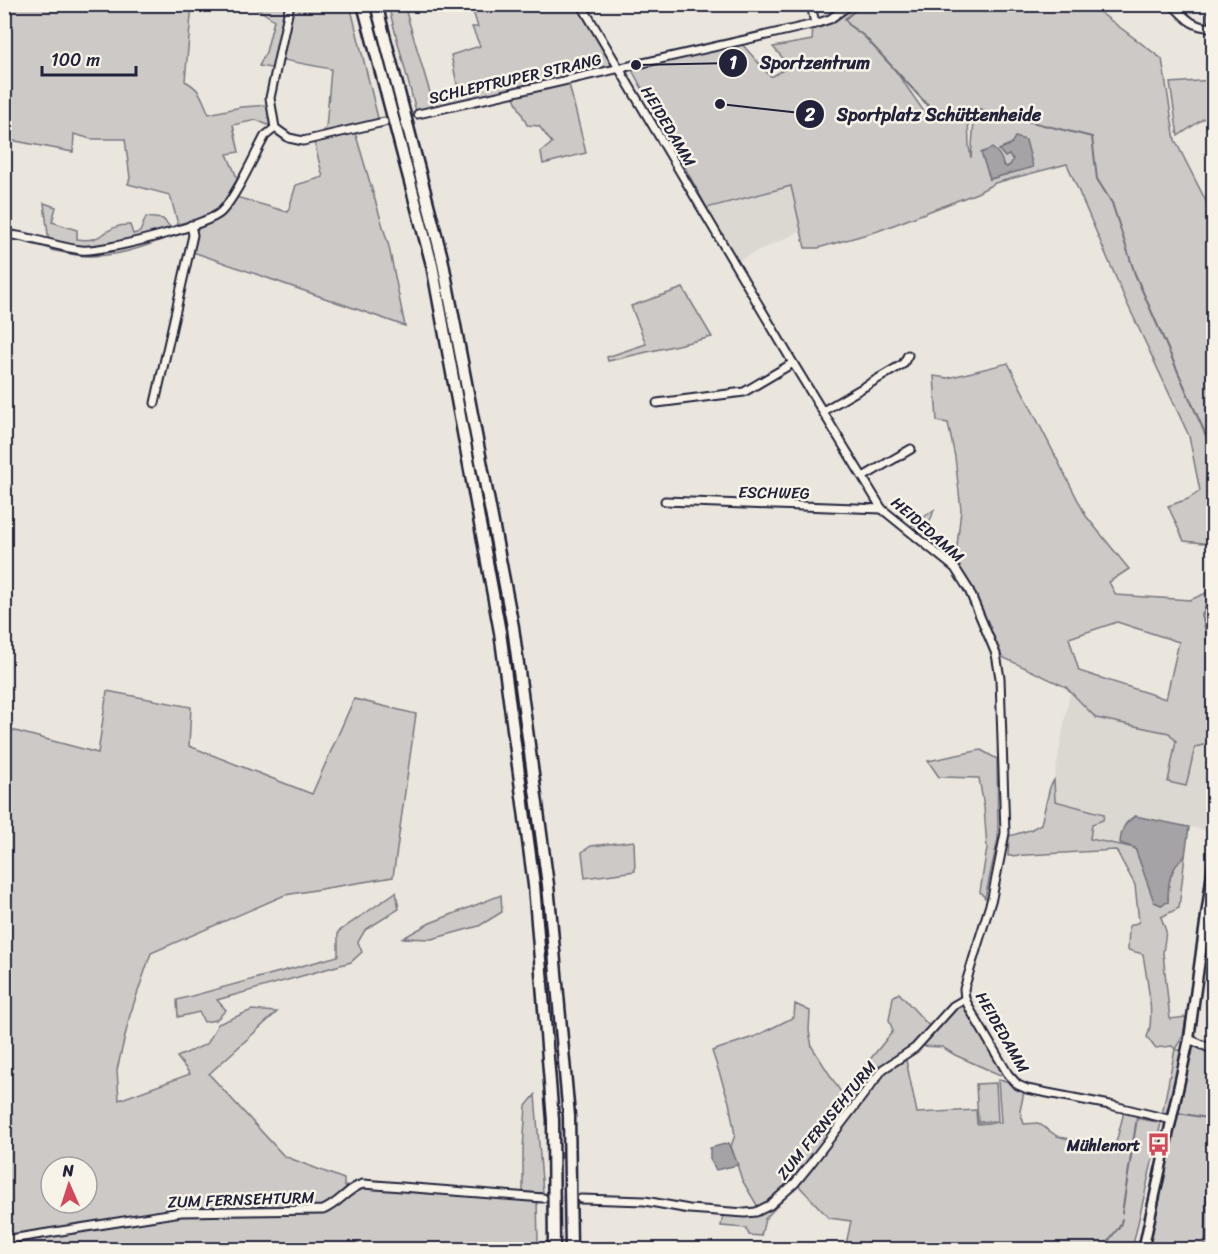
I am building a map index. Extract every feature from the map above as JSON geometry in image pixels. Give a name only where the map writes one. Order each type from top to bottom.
[{"type":"highway","points":[[363,4],[432,265],[500,632],[534,885],[553,1120],[554,1250]]},
{"type":"highway","points":[[376,4],[442,258],[513,627],[548,885],[569,1116],[571,1250]]},
{"type":"main road","points":[[1143,1250],[1168,1119],[1189,1039],[1214,858]]},
{"type":"street","points":[[290,4],[270,98],[274,128],[289,138],[303,141],[384,122]]},
{"type":"street","name":"HEIDEDAMM","points":[[581,4],[793,363],[882,508],[955,568],[969,590],[996,654],[1000,678],[1005,833],[992,898],[967,976],[964,989],[965,999],[1008,1074],[1018,1085],[1027,1089],[1168,1119]]},
{"type":"street","points":[[811,4],[815,24]]},
{"type":"street","name":"SCHLEPTRUPER STRANG","points":[[417,114],[815,24],[830,19],[851,4]]},
{"type":"street","points":[[1172,4],[1197,27],[1213,28],[1212,4]]},
{"type":"street","points":[[4,234],[82,250],[119,246],[191,225],[221,213],[265,136],[274,128]]},
{"type":"street","points":[[155,403],[193,236],[191,225]]},
{"type":"street","points":[[823,411],[903,364],[908,355]]},
{"type":"street","points":[[657,403],[744,392],[793,363]]},
{"type":"street","points":[[863,477],[911,449]]},
{"type":"street","name":"ESCHWEG","points":[[665,501],[882,508]]},
{"type":"street","name":"ZUM FERNSEHTURM","points":[[581,1199],[645,1201],[710,1211],[746,1213],[756,1212],[770,1205],[780,1198],[808,1167],[883,1069],[915,1048],[953,1006],[965,999]]},
{"type":"street","points":[[1189,1039],[1214,1050]]},
{"type":"street","name":"ZUM FERNSEHTURM","points":[[4,1240],[181,1212],[323,1210],[334,1205],[355,1185],[363,1184],[543,1198]]},
{"type":"shaded area","points":[[839,4],[1090,5],[1162,59],[1175,140],[1213,215],[1213,544],[1184,541],[1168,506],[1188,499],[1200,491],[1189,436],[1126,301],[1067,164],[995,183],[977,193],[878,231],[818,248],[805,248],[791,186],[707,208],[632,70],[742,44],[770,76],[773,76],[790,66],[773,47],[812,40],[813,27],[830,19],[830,13],[839,7]],"holes":[[[895,70],[931,109],[975,108],[971,158],[968,116],[925,113]],[[1011,144],[1033,167],[990,179],[1003,165],[1007,167],[1011,164],[1013,160],[1003,147]]]},
{"type":"shaded area","points":[[5,5],[192,5],[185,81],[198,91],[209,114],[241,107],[271,105],[275,128],[256,120],[233,125],[239,152],[227,154],[238,180],[229,195],[288,212],[296,185],[323,177],[314,142],[355,132],[389,247],[405,326],[193,252],[197,230],[205,222],[194,220],[178,224],[170,195],[128,184],[130,178],[125,139],[91,139],[74,134],[73,152],[10,140],[5,171]]},
{"type":"shaded area","points":[[252,5],[350,5],[378,118],[369,126],[313,139],[326,128],[331,69],[279,59],[276,69],[259,66],[266,52],[274,20]]},
{"type":"shaded area","points":[[388,5],[404,5],[431,96],[458,89],[451,55],[480,46],[472,27],[478,27],[471,5],[581,5],[619,68],[416,111]]},
{"type":"shaded area","points":[[568,80],[586,153],[543,164],[541,152],[552,143],[539,126],[527,125],[512,93]]},
{"type":"shaded area","points":[[1213,80],[1213,112],[1178,136],[1170,83]]},
{"type":"shaded area","points":[[1015,137],[1026,140],[1033,167],[990,179],[981,153],[992,148],[999,155],[1003,165],[1007,167],[1013,159],[1009,155],[1005,157],[999,150],[1011,144]]},
{"type":"shaded area","points":[[791,186],[801,231],[737,261],[707,208]]},
{"type":"shaded area","points":[[44,203],[56,207],[52,222],[77,230],[77,239],[93,239],[115,227],[130,225],[133,234],[140,232],[146,217],[163,219],[170,227],[168,237],[139,248],[108,255],[82,256],[50,250]]},
{"type":"shaded area","points":[[683,288],[712,337],[608,361],[607,357],[646,344],[631,306]]},
{"type":"shaded area","points":[[1008,363],[1086,516],[1129,569],[1109,582],[1116,595],[1190,600],[1206,593],[1210,594],[1202,615],[1210,651],[1213,654],[1213,743],[1195,747],[1186,786],[1168,782],[1176,741],[1169,733],[1096,718],[1066,687],[1000,656],[967,578],[956,564],[908,528],[934,510],[926,532],[956,555],[961,510],[955,457],[948,423],[937,421],[934,376],[948,378]],"holes":[[[1117,622],[1179,642],[1166,699],[1079,671],[1069,638]]]},
{"type":"shaded area","points":[[1213,593],[1213,654],[1210,651],[1202,615],[1210,594]]},
{"type":"shaded area","points":[[107,691],[191,707],[189,746],[312,794],[354,699],[416,714],[393,877],[285,895],[151,953],[130,1015],[117,1070],[119,1100],[190,1074],[177,1057],[207,1044],[218,1024],[252,1010],[277,1012],[209,1074],[284,1156],[344,1179],[344,1186],[361,1190],[365,1186],[537,1200],[538,1241],[534,1249],[5,1249],[4,728],[98,753]]},
{"type":"shaded area","points":[[1070,691],[1096,718],[1169,733],[1176,741],[1168,782],[1195,747],[1213,743],[1213,818],[1209,831],[1135,816],[1121,830],[1120,843],[1090,839],[1092,824],[1103,820],[1054,801],[1054,780]]},
{"type":"shaded area","points":[[981,750],[997,759],[998,839],[985,898],[980,892],[987,848],[979,778],[939,777],[928,761]]},
{"type":"shaded area","points":[[1054,780],[1055,801],[1104,814],[1103,820],[1092,824],[1090,839],[1135,848],[1155,902],[1161,905],[1168,902],[1170,877],[1185,856],[1179,908],[1161,917],[1166,931],[1163,953],[1170,1019],[1186,1017],[1183,1036],[1175,1049],[1172,1046],[1155,1048],[1147,1037],[1151,1019],[1143,954],[1128,950],[1129,926],[1139,922],[1135,885],[1116,850],[1008,856],[1009,836],[1041,824],[1050,787]]},
{"type":"shaded area","points":[[1135,816],[1189,827],[1185,856],[1170,877],[1168,902],[1161,905],[1154,902],[1135,848],[1120,843],[1124,827]]},
{"type":"shaded area","points":[[634,841],[635,871],[585,878],[582,852],[591,846]]},
{"type":"shaded area","points":[[396,892],[399,909],[365,930],[358,942],[362,952],[351,962],[217,1000],[226,1010],[216,1020],[204,1022],[199,1012],[178,1017],[177,1000],[338,956],[338,932]]},
{"type":"shaded area","points":[[501,895],[502,912],[479,926],[432,939],[403,938],[430,923]]},
{"type":"shaded area","points":[[899,993],[930,1027],[914,1043],[880,1067],[793,1181],[779,1195],[758,1207],[742,1180],[731,1146],[735,1135],[729,1102],[712,1051],[756,1036],[794,1017],[795,1004],[810,1011],[809,1031],[812,1047],[842,1094],[893,1031],[889,1020],[893,997]]},
{"type":"shaded area","points":[[961,1004],[965,1006],[1003,1072],[1000,1075],[942,1047],[922,1046]]},
{"type":"shaded area","points":[[1194,1043],[1213,1053],[1213,1249],[1149,1249],[1177,1117],[1162,1115],[1175,1049],[1192,1055]]},
{"type":"shaded area","points":[[906,1060],[917,1113],[976,1110],[977,1124],[1001,1122],[998,1080],[1006,1081],[1024,1092],[1020,1111],[1024,1124],[1038,1123],[1057,1136],[1114,1150],[1124,1112],[1161,1123],[1132,1249],[845,1249],[851,1221],[829,1218],[798,1185],[884,1073]]},
{"type":"shaded area","points":[[996,1083],[998,1121],[978,1122],[976,1084]]},
{"type":"shaded area","points":[[535,1095],[543,1193],[523,1192],[526,1106]]},
{"type":"shaded area","points":[[729,1143],[738,1165],[716,1170],[710,1159],[710,1148]]},
{"type":"shaded area","points":[[793,1189],[765,1219],[761,1236],[749,1235],[746,1228],[721,1226],[723,1215],[744,1216]]},
{"type":"waterway","points":[[858,4],[859,7],[845,19],[850,26],[864,36],[931,109],[975,108],[1092,137],[1097,179],[1112,203],[1135,274],[1214,458]]},
{"type":"waterway","points":[[1167,1111],[1169,1105]]},
{"type":"waterway","points":[[1178,1113],[1207,1118],[1209,1125],[1205,1250]]},
{"type":"waterway","points":[[1122,1213],[1137,1118],[1159,1122]]},
{"type":"waterway","points":[[1145,1218],[1155,1167]]},
{"type":"waterway","points":[[1101,1250],[1120,1226],[1122,1219]]},
{"type":"waterway","points":[[1138,1250],[1144,1224]]},
{"type":"tunnel","points":[[384,122],[418,114]]},
{"type":"tunnel","points":[[551,1198],[581,1199]]},
{"type":"place","name":"Sportzentrum","points":[[636,65]]},
{"type":"place","name":"Sportplatz Schüttenheide","points":[[720,104]]},
{"type":"place","name":"Mühlenort","points":[[1158,1145]]}]
